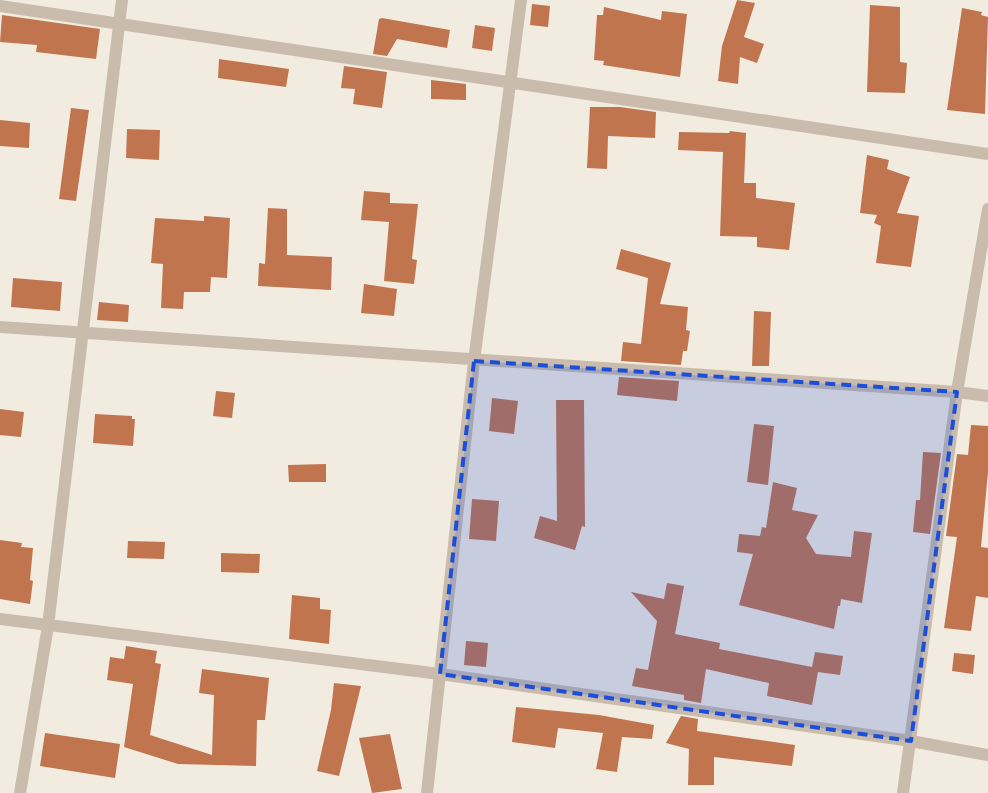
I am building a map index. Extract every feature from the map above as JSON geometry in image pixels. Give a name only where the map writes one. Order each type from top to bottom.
[{"type":"street","points":[[20,793],[48,626],[122,0]]},
{"type":"street","points":[[427,793],[474,360],[521,0]]},
{"type":"street","points":[[0,6],[988,154]]},
{"type":"street","points":[[904,793],[957,392],[988,209]]},
{"type":"street","points":[[0,327],[957,392],[988,396]]},
{"type":"street","points":[[0,620],[440,674],[911,741],[988,755]]},
{"type":"highlighted area","points":[[474,361],[957,392],[911,741],[440,674]]},
{"type":"building","points":[[737,0],[755,3],[744,37],[764,44],[757,63],[740,57],[738,84],[718,81],[722,46]]},
{"type":"building","points":[[532,4],[550,6],[548,27],[530,25]]},
{"type":"building","points":[[870,5],[900,7],[900,62],[907,63],[905,93],[867,92]]},
{"type":"building","points":[[604,7],[661,20],[662,11],[687,14],[680,77],[603,65],[604,61],[594,60],[597,15],[603,15]]},
{"type":"building","points":[[962,8],[982,12],[981,15],[988,17],[985,114],[947,110]]},
{"type":"building","points":[[2,15],[100,29],[96,59],[36,52],[37,45],[0,42]]},
{"type":"building","points":[[379,19],[450,30],[447,48],[397,39],[387,56],[373,54]]},
{"type":"building","points":[[475,25],[495,28],[492,51],[472,48]]},
{"type":"building","points":[[219,59],[289,69],[286,87],[218,78]]},
{"type":"building","points":[[344,66],[387,72],[382,108],[353,104],[355,89],[341,88]]},
{"type":"building","points":[[431,80],[466,84],[466,100],[431,99]]},
{"type":"building","points":[[590,107],[620,107],[656,112],[655,138],[608,136],[607,169],[587,168]]},
{"type":"building","points":[[71,108],[89,110],[76,201],[59,199]]},
{"type":"building","points":[[0,120],[30,123],[29,148],[0,146]]},
{"type":"building","points":[[127,129],[160,130],[159,160],[126,158]]},
{"type":"building","points":[[730,131],[746,133],[744,183],[756,183],[756,198],[795,203],[789,250],[757,247],[757,237],[720,236],[723,152],[678,150],[679,132],[729,133]]},
{"type":"building","points":[[867,155],[889,160],[887,169],[910,177],[897,213],[919,216],[911,267],[876,263],[881,226],[874,223],[877,215],[860,213]]},
{"type":"building","points":[[364,191],[390,193],[390,203],[418,204],[412,259],[417,260],[414,284],[384,281],[389,222],[361,220]]},
{"type":"building","points":[[268,208],[287,209],[287,255],[332,257],[331,290],[258,286],[259,263],[265,264]]},
{"type":"building","points":[[204,216],[230,218],[227,278],[211,277],[210,292],[184,292],[183,309],[161,308],[163,264],[151,263],[155,218],[204,221]]},
{"type":"building","points":[[621,249],[671,263],[660,304],[688,307],[686,330],[690,331],[687,351],[683,351],[681,365],[621,361],[623,342],[641,344],[648,278],[616,269]]},
{"type":"building","points":[[13,278],[62,282],[60,311],[11,307]]},
{"type":"building","points":[[364,284],[397,289],[394,316],[361,313]]},
{"type":"building","points":[[99,302],[129,305],[128,322],[97,320]]},
{"type":"building","points":[[754,311],[771,312],[769,366],[752,366]]},
{"type":"building","points":[[619,377],[679,381],[677,401],[617,395]]},
{"type":"building","points":[[216,391],[235,393],[232,418],[213,416]]},
{"type":"building","points":[[492,398],[518,401],[514,434],[489,431]]},
{"type":"building","points":[[556,400],[584,400],[585,527],[582,526],[575,550],[534,538],[540,516],[557,521]]},
{"type":"building","points":[[0,409],[24,412],[21,437],[0,435]]},
{"type":"building","points":[[95,414],[132,416],[132,419],[135,419],[133,446],[93,443]]},
{"type":"building","points":[[754,424],[774,426],[768,485],[747,482]]},
{"type":"building","points":[[971,425],[988,426],[988,472],[981,547],[988,548],[988,598],[976,596],[971,631],[944,628],[957,537],[946,536],[957,454],[968,455]]},
{"type":"building","points":[[923,452],[941,453],[930,534],[913,532],[916,500],[920,500]]},
{"type":"building","points":[[326,464],[326,482],[289,482],[288,465]]},
{"type":"building","points":[[773,482],[797,488],[792,510],[818,515],[806,538],[816,554],[851,557],[854,531],[872,533],[862,603],[841,599],[834,629],[739,605],[753,554],[737,552],[739,534],[760,536],[762,527],[766,528]]},
{"type":"building","points":[[472,499],[499,501],[496,541],[469,539]]},
{"type":"building","points":[[0,540],[22,543],[21,547],[33,548],[30,580],[33,581],[30,604],[0,599]]},
{"type":"building","points":[[128,541],[165,542],[164,559],[127,558]]},
{"type":"building","points":[[221,553],[260,554],[259,573],[221,572]]},
{"type":"building","points":[[667,583],[684,586],[675,634],[720,643],[719,649],[812,667],[815,652],[843,656],[840,675],[818,672],[812,705],[767,696],[769,683],[706,669],[701,703],[684,700],[684,695],[632,686],[636,668],[648,670],[657,621],[631,592],[664,599]]},
{"type":"building","points":[[292,595],[320,598],[320,609],[331,610],[329,644],[289,639]]},
{"type":"building","points":[[466,641],[488,643],[486,667],[464,665]]},
{"type":"building","points":[[126,646],[157,651],[155,663],[161,664],[150,735],[212,755],[214,695],[199,693],[202,669],[269,678],[265,720],[257,720],[256,766],[178,764],[124,747],[133,684],[107,680],[110,657],[124,659]]},
{"type":"building","points":[[954,653],[975,655],[973,674],[952,671]]},
{"type":"building","points":[[334,683],[361,686],[339,776],[317,771],[331,710]]},
{"type":"building","points":[[516,707],[599,715],[654,725],[652,739],[622,737],[617,772],[596,769],[603,733],[558,728],[555,748],[512,742]]},
{"type":"building","points":[[681,716],[698,719],[697,731],[795,745],[792,766],[714,757],[714,785],[688,785],[689,749],[666,743]]},
{"type":"building","points":[[45,733],[120,744],[115,778],[40,766]]},
{"type":"building","points":[[390,734],[402,789],[372,793],[359,738]]}]
